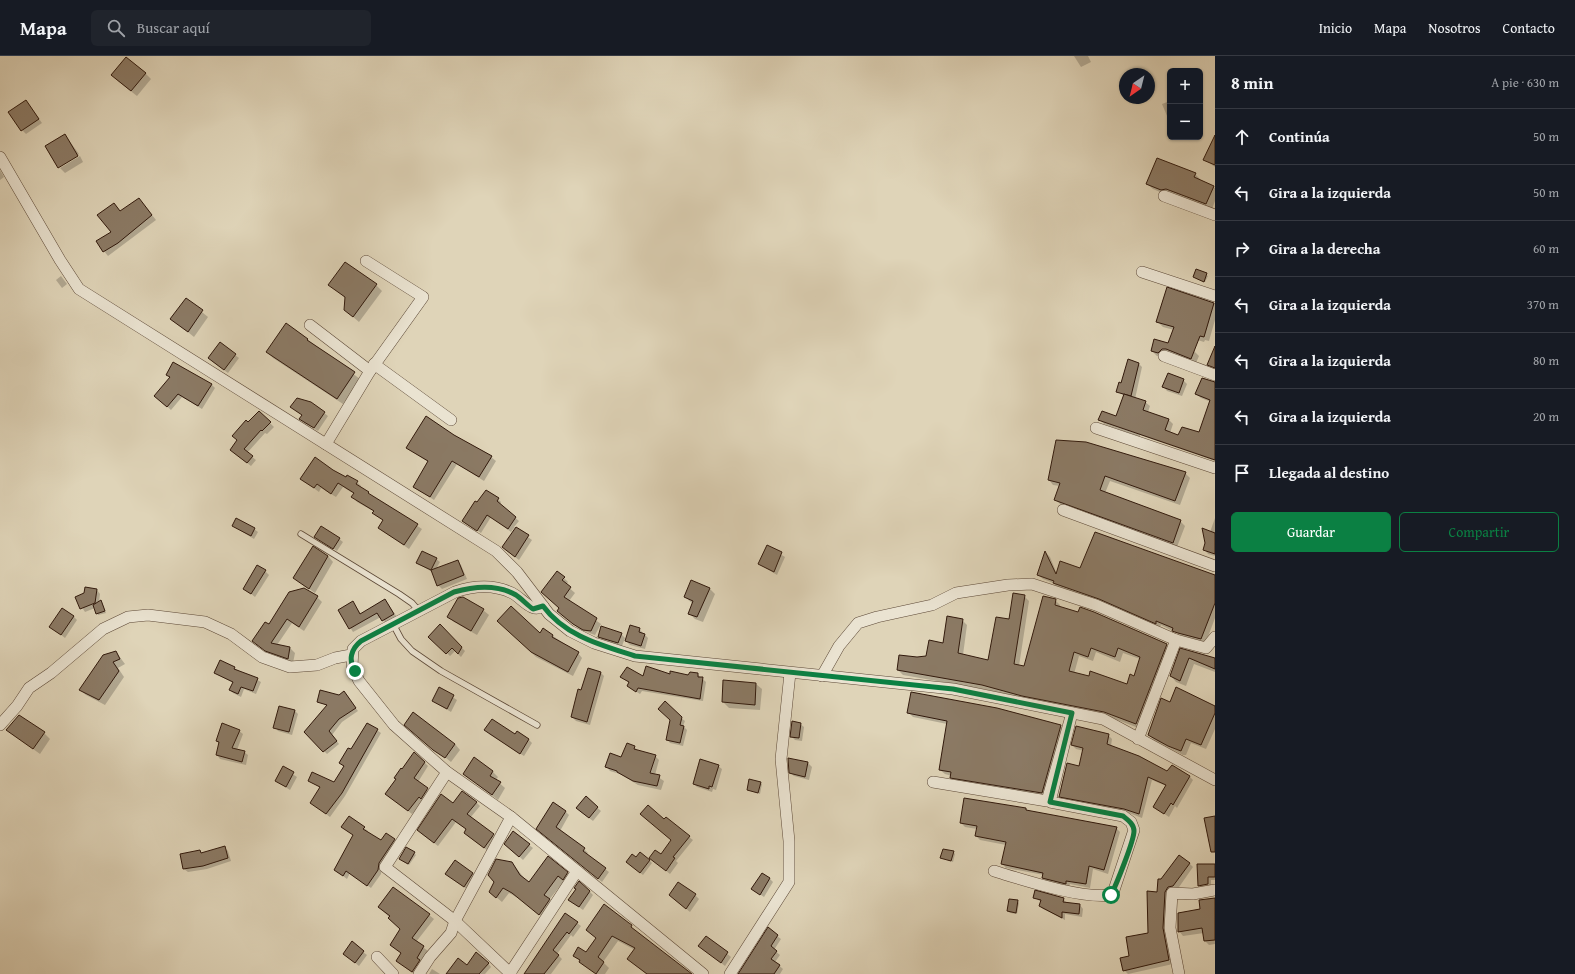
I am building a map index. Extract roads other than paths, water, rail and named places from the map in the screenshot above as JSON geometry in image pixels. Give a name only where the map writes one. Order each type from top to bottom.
[{"type":"street","points":[[0,157],[60,260],[79,289],[496,551],[517,572],[549,614],[570,631],[594,643],[635,656],[953,689],[1103,719],[1215,780]]},
{"type":"street","points":[[1164,196],[1215,215]]},
{"type":"street","points":[[326,444],[372,368],[423,297],[366,261]]},
{"type":"street","points":[[1142,272],[1215,296]]},
{"type":"street","points":[[310,326],[451,420]]},
{"type":"street","points":[[1164,356],[1215,375]]},
{"type":"street","points":[[1096,428],[1215,468]]},
{"type":"street","points":[[1063,510],[1215,566]]},
{"type":"street","points":[[822,676],[839,646],[858,623],[877,617],[932,605],[956,593],[1008,585],[1032,584],[1096,605],[1176,640],[1206,648],[1215,637]]},
{"type":"street","points":[[543,606],[533,609],[517,596],[507,591],[495,588],[476,587],[454,592],[361,641],[353,649],[351,655],[352,666],[359,681],[394,725],[447,772],[511,818],[703,974]]},
{"type":"street","points":[[0,725],[17,706],[28,688],[51,673],[103,629],[128,617],[148,615],[205,622],[231,634],[271,662],[290,667],[317,665],[335,658],[351,655]]},
{"type":"street","points":[[1138,739],[1176,640]]},
{"type":"street","points":[[730,974],[789,882],[789,840],[786,830],[781,759],[790,673]]},
{"type":"street","points":[[933,782],[1047,801],[1072,713]]},
{"type":"street","points":[[994,871],[1035,884],[1097,896],[1111,895],[1114,890],[1134,830],[1131,822],[1123,816],[1050,802],[1072,713]]},
{"type":"street","points":[[447,772],[385,867],[455,921],[511,974],[577,871]]},
{"type":"street","points":[[419,974],[430,957],[451,933],[455,921],[511,818]]},
{"type":"street","points":[[1179,974],[1170,928],[1172,893],[1193,894],[1215,890]]},
{"type":"street","points":[[377,957],[393,974]]},
{"type":"lane","points":[[301,534],[399,594],[412,603],[419,611]]},
{"type":"lane","points":[[394,624],[401,639],[412,651],[441,671],[537,725]]}]
